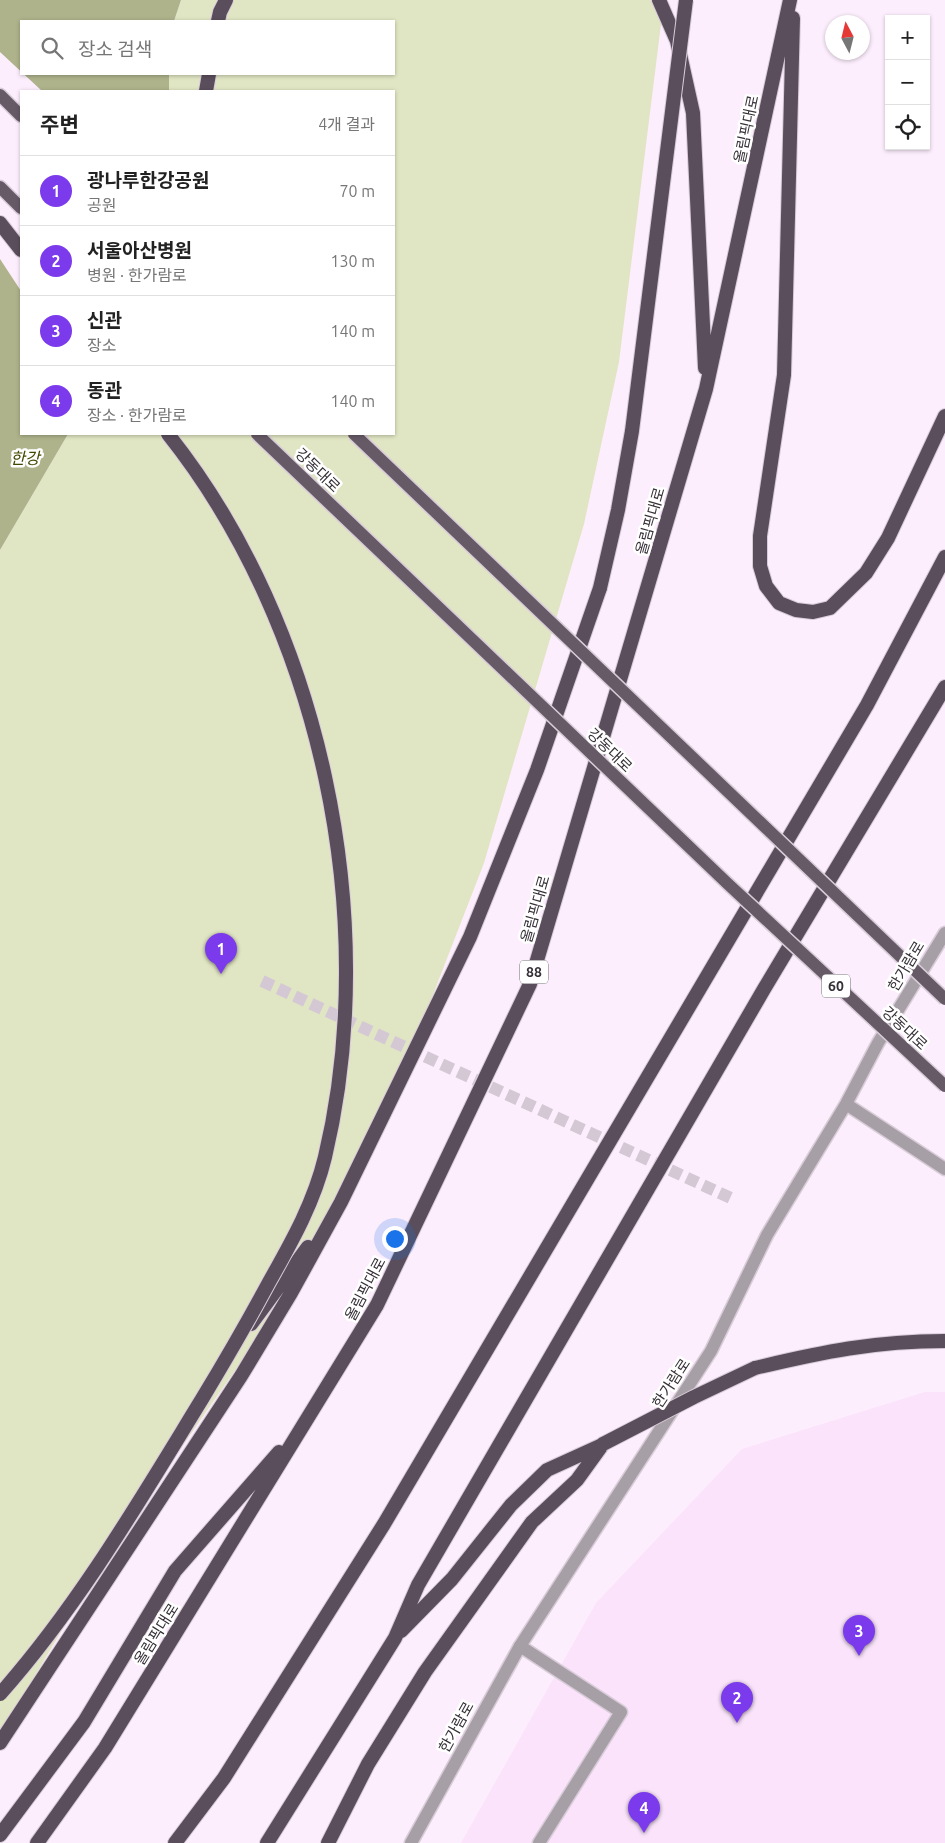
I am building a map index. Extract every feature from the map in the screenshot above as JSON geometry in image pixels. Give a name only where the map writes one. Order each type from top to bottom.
[{"type":"highway","points":[[218,20],[226,0]]},
{"type":"highway","points":[[659,0],[677,41],[694,113],[706,389]]},
{"type":"highway","points":[[0,1743],[241,1376],[291,1293],[342,1202],[470,937],[530,788],[600,588],[618,510],[632,431],[686,0]]},
{"type":"highway","points":[[792,0],[784,375],[760,536],[760,566],[766,586],[780,602],[796,610],[813,612],[830,608],[866,573],[888,538],[945,416]]},
{"type":"highway","name":"올림픽대로","points":[[37,1843],[105,1748],[377,1304],[530,984],[706,389],[792,0]]},
{"type":"highway","points":[[206,90],[209,75]]},
{"type":"highway","points":[[0,223],[20,249]]},
{"type":"highway","points":[[0,1694],[50,1632],[127,1521],[231,1351],[297,1231],[314,1192],[325,1157],[341,1063],[344,946],[341,887],[333,820],[322,757],[297,675],[277,622],[242,545],[195,467],[169,435]]},
{"type":"highway","points":[[175,1843],[224,1778],[389,1515],[862,714],[945,557]]},
{"type":"highway","points":[[266,1843],[394,1638],[418,1585],[764,989],[945,688]]},
{"type":"highway","points":[[231,1351],[342,1202]]},
{"type":"highway","points":[[394,1638],[452,1578],[511,1505],[547,1470],[755,1368],[815,1353],[868,1344],[945,1341]]},
{"type":"highway","points":[[0,1836],[84,1722],[175,1571],[306,1421]]},
{"type":"highway","points":[[328,1843],[368,1764],[431,1664],[532,1522],[577,1480],[603,1444]]},
{"type":"main road","points":[[0,95],[20,115]]},
{"type":"main road","points":[[0,187],[20,207]]},
{"type":"main road","name":"강동대로","points":[[258,435],[728,884],[945,1086]]},
{"type":"main road","points":[[355,435],[945,999]]},
{"type":"street","name":"한가람로","points":[[411,1843],[520,1646],[711,1351],[767,1235],[846,1104],[878,1043],[945,933]]},
{"type":"street","points":[[846,1104],[945,1169]]},
{"type":"street","points":[[520,1646],[621,1712],[540,1843]]},
{"type":"shaded area","points":[[181,0],[664,0],[619,362],[584,524],[484,863],[398,1085],[276,1311],[107,1555],[0,1734],[0,550],[67,435],[395,435],[395,90],[169,90],[169,75],[395,75],[395,20],[174,20]]},
{"type":"shaded area","points":[[925,1392],[945,1392],[945,1843],[461,1843],[596,1603],[742,1449]]},
{"type":"water","name":"한강","points":[[0,0],[181,0],[174,20],[20,20],[20,75],[169,75],[169,90],[20,90],[20,435],[67,435],[0,550]]},
{"type":"pier","points":[[0,52],[20,71],[20,75],[25,75],[41,90],[20,90],[20,289],[0,259]]},
{"type":"tunnel","points":[[262,981],[735,1200]]},
{"type":"place","name":"광나루한강공원","points":[[221,974]]},
{"type":"place","name":"신관","points":[[859,1656]]},
{"type":"place","name":"서울아산병원","points":[[737,1723]]},
{"type":"place","name":"동관","points":[[644,1833]]}]
